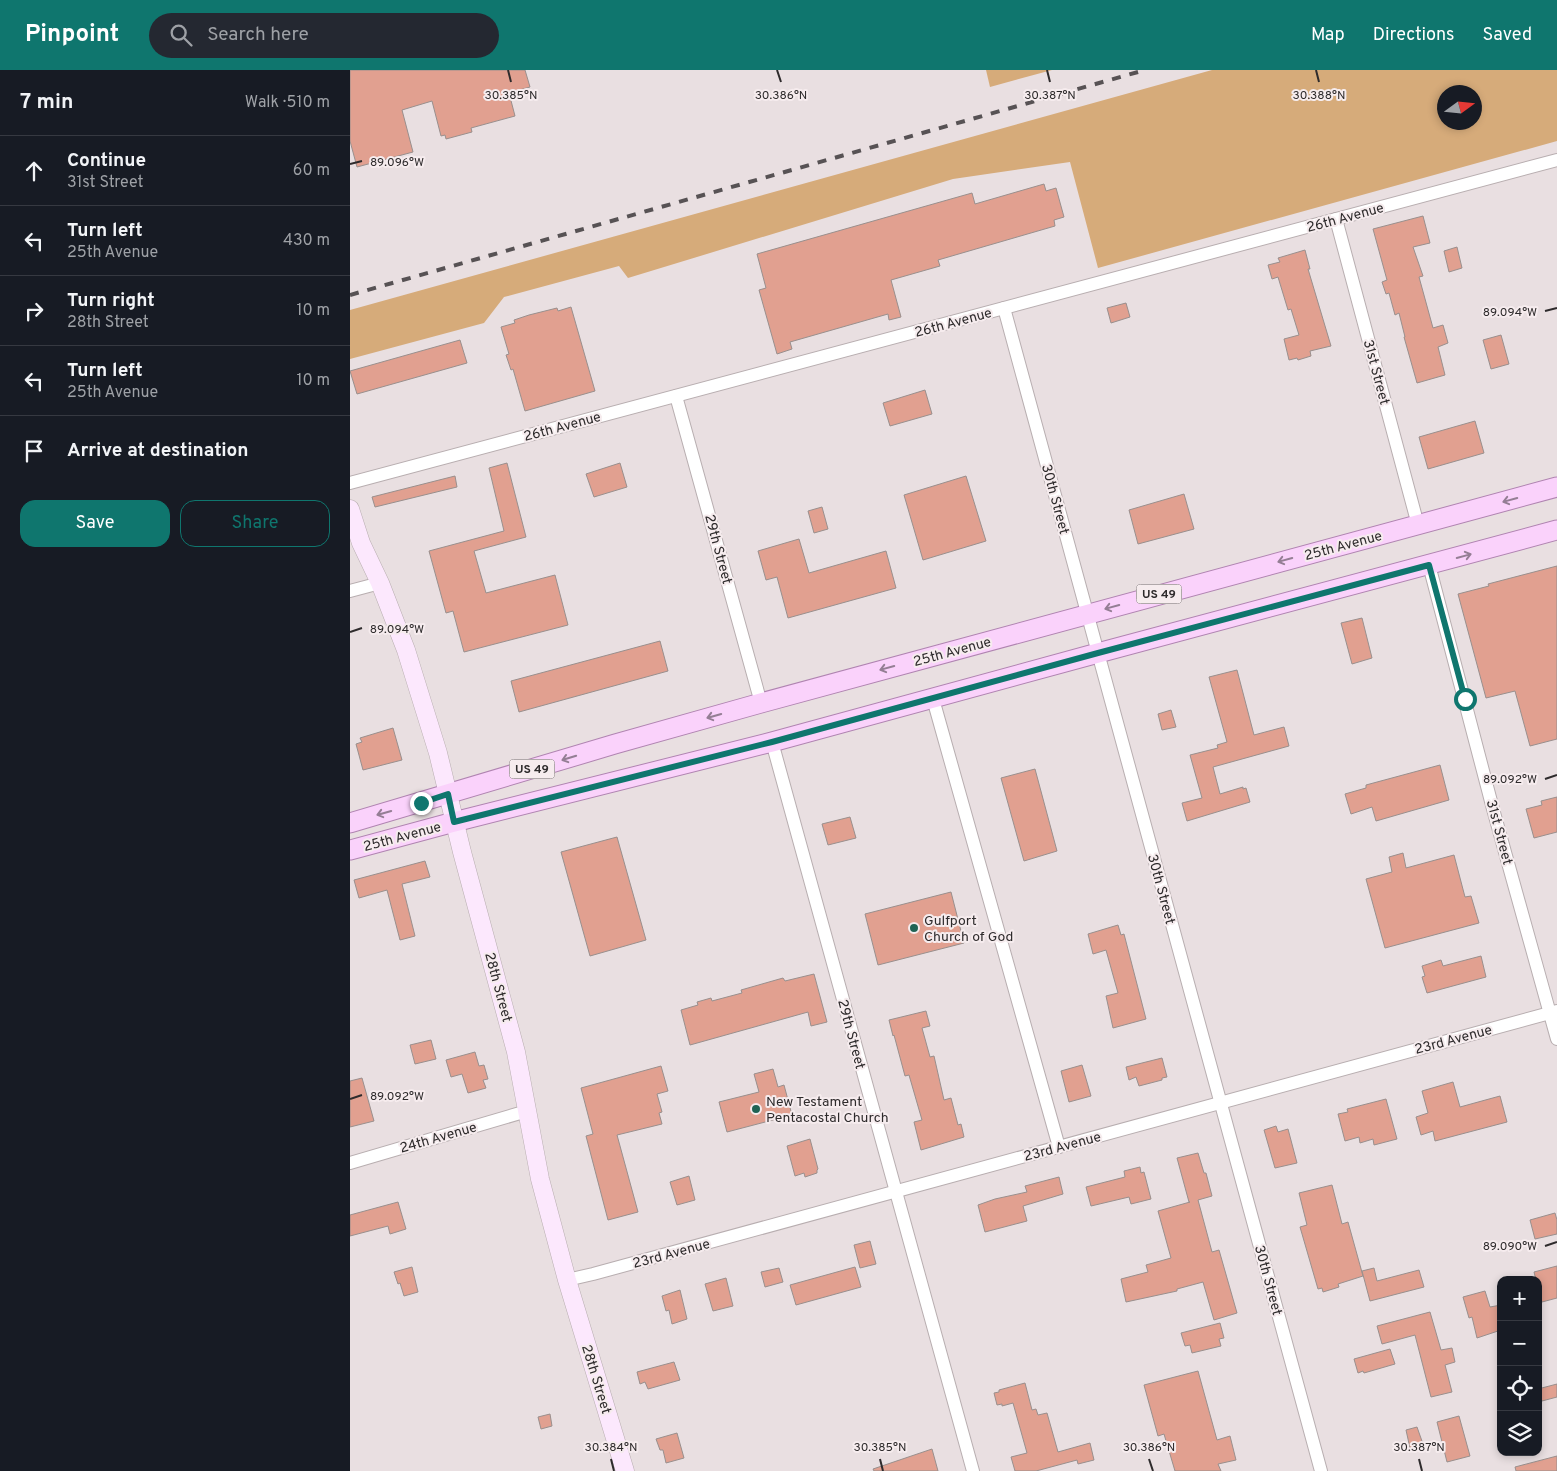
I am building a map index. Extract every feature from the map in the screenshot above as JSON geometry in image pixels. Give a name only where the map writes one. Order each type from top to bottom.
[{"type":"main road","name":"25th Avenue","points":[[350,823],[615,744],[761,703],[1557,487]]},
{"type":"main road","name":"28th Street","points":[[350,509],[361,543],[380,583],[406,650],[438,753],[454,822],[516,1052],[540,1179],[567,1280],[625,1471]]},
{"type":"main road","name":"25th Avenue","points":[[350,850],[772,742],[1557,530]]},
{"type":"street","name":"26th Avenue","points":[[350,483],[1557,160]]},
{"type":"street","name":"31st Street","points":[[1336,219],[1418,525]]},
{"type":"street","name":"30th Street","points":[[1004,308],[1321,1471]]},
{"type":"street","name":"29th Street","points":[[676,396],[761,703]]},
{"type":"street","name":"31st Street","points":[[1429,565],[1493,809],[1553,1012],[1557,1039]]},
{"type":"street","points":[[350,591],[380,583]]},
{"type":"street","points":[[933,699],[1059,1147]]},
{"type":"street","name":"29th Street","points":[[772,742],[973,1471]]},
{"type":"street","name":"23rd Avenue","points":[[567,1280],[1553,1012]]},
{"type":"street","name":"24th Avenue","points":[[350,1163],[527,1111]]},
{"type":"shaded area","points":[[986,70],[1052,70],[990,87]]},
{"type":"shaded area","points":[[1212,70],[1557,70],[1557,141],[1098,268],[1070,162],[953,179],[628,278],[619,266],[504,297],[484,323],[350,359],[350,310]]},
{"type":"building","points":[[350,70],[525,70],[530,87],[509,93],[515,116],[471,128],[472,132],[446,139],[445,135],[441,136],[432,101],[402,110],[413,152],[357,167],[350,141]]},
{"type":"building","points":[[1044,184],[1046,191],[1056,188],[1064,217],[1054,220],[1055,226],[938,260],[940,266],[891,280],[901,317],[889,320],[888,314],[790,342],[792,349],[777,354],[759,290],[766,288],[757,254],[972,193],[975,204]]},
{"type":"building","points":[[1423,216],[1430,243],[1413,247],[1423,276],[1419,277],[1433,328],[1443,325],[1448,343],[1438,347],[1445,375],[1417,383],[1399,313],[1395,315],[1389,293],[1386,294],[1382,282],[1387,280],[1373,229]]},
{"type":"building","points":[[1457,247],[1462,268],[1449,272],[1444,251]]},
{"type":"building","points":[[1305,250],[1310,269],[1308,269],[1331,346],[1310,351],[1311,356],[1298,360],[1297,358],[1289,360],[1284,339],[1299,335],[1291,309],[1288,310],[1278,277],[1272,279],[1268,265],[1280,262],[1278,258]]},
{"type":"building","points":[[1126,303],[1130,317],[1111,323],[1107,308]]},
{"type":"building","points":[[571,307],[595,391],[525,411],[513,369],[511,370],[506,355],[509,354],[501,327],[515,323],[514,320],[529,315],[557,308],[558,311]]},
{"type":"building","points":[[1501,335],[1509,364],[1491,369],[1483,340]]},
{"type":"building","points":[[460,340],[467,363],[357,394],[350,371]]},
{"type":"building","points":[[925,390],[932,414],[890,426],[883,403]]},
{"type":"building","points":[[1475,421],[1484,453],[1428,469],[1419,437]]},
{"type":"building","points":[[507,463],[526,537],[474,551],[486,593],[555,575],[568,625],[464,652],[453,611],[446,613],[429,551],[504,531],[489,468]]},
{"type":"building","points":[[620,463],[627,487],[594,497],[586,474]]},
{"type":"building","points":[[455,476],[457,487],[375,507],[372,497]]},
{"type":"building","points":[[966,476],[986,541],[923,560],[904,495]]},
{"type":"building","points":[[1184,494],[1194,529],[1138,544],[1129,510]]},
{"type":"building","points":[[822,507],[828,529],[814,533],[808,511]]},
{"type":"building","points":[[799,539],[809,573],[886,551],[896,588],[788,618],[777,577],[766,580],[758,551]]},
{"type":"building","points":[[1557,566],[1557,739],[1530,746],[1515,691],[1486,698],[1458,594]]},
{"type":"building","points":[[1362,618],[1372,658],[1352,664],[1341,623]]},
{"type":"building","points":[[660,641],[668,671],[519,712],[511,681]]},
{"type":"building","points":[[1237,670],[1254,735],[1284,727],[1289,746],[1213,767],[1220,794],[1243,787],[1243,789],[1246,788],[1250,802],[1187,821],[1182,803],[1202,798],[1190,755],[1218,748],[1217,745],[1227,742],[1209,677]]},
{"type":"building","points":[[1171,710],[1176,727],[1162,730],[1158,714]]},
{"type":"building","points":[[393,728],[402,760],[363,770],[356,744],[362,742],[360,738]]},
{"type":"building","points":[[1440,765],[1449,800],[1376,821],[1372,807],[1351,814],[1345,794],[1366,788],[1366,785]]},
{"type":"building","points":[[1035,769],[1057,851],[1024,861],[1001,778]]},
{"type":"building","points":[[1557,797],[1557,832],[1534,838],[1526,809],[1542,805],[1541,801]]},
{"type":"building","points":[[850,817],[856,838],[828,845],[822,824]]},
{"type":"building","points":[[617,837],[646,940],[590,956],[561,852]]},
{"type":"building","points":[[1403,853],[1406,868],[1454,855],[1465,897],[1471,896],[1479,923],[1385,948],[1366,879],[1392,872],[1389,857]]},
{"type":"building","points":[[425,861],[430,877],[402,884],[415,936],[400,940],[387,890],[359,898],[354,880]]},
{"type":"building","name":"Gulfport Church of God","points":[[951,892],[964,943],[878,965],[865,914]]},
{"type":"building","points":[[1118,925],[1121,935],[1124,934],[1146,1019],[1113,1028],[1106,996],[1118,993],[1106,950],[1093,954],[1088,934]]},
{"type":"building","points":[[1481,956],[1486,977],[1427,993],[1422,977],[1425,976],[1422,966],[1441,960],[1443,966]]},
{"type":"building","points":[[814,974],[827,1022],[811,1026],[808,1012],[690,1045],[681,1010],[698,1005],[697,1002],[711,998],[712,1001],[742,993],[741,990],[783,978],[785,981]]},
{"type":"building","points":[[926,1011],[930,1026],[922,1028],[930,1057],[934,1056],[944,1100],[951,1098],[958,1125],[961,1124],[964,1137],[921,1150],[914,1122],[922,1120],[909,1075],[905,1076],[889,1020]]},
{"type":"building","points":[[431,1040],[436,1059],[415,1064],[410,1045]]},
{"type":"building","points":[[475,1052],[479,1066],[484,1065],[488,1079],[483,1080],[486,1088],[468,1093],[462,1074],[451,1077],[446,1060]]},
{"type":"building","points":[[1162,1058],[1167,1077],[1139,1086],[1136,1077],[1129,1080],[1126,1067]]},
{"type":"building","points":[[1082,1065],[1091,1096],[1069,1102],[1061,1071]]},
{"type":"building","points":[[661,1066],[668,1091],[657,1094],[662,1112],[659,1113],[662,1124],[617,1135],[638,1212],[608,1220],[586,1136],[593,1134],[581,1088]]},
{"type":"building","name":"New Testament Pentacostal Church","points":[[773,1069],[778,1087],[784,1085],[792,1115],[727,1132],[719,1102],[759,1092],[754,1074]]},
{"type":"building","points":[[362,1078],[374,1121],[350,1127],[350,1081]]},
{"type":"building","points":[[1453,1082],[1460,1107],[1500,1096],[1507,1122],[1435,1141],[1433,1131],[1421,1135],[1416,1117],[1428,1113],[1422,1091]]},
{"type":"building","points":[[1386,1099],[1397,1139],[1374,1145],[1373,1139],[1360,1143],[1359,1137],[1345,1141],[1338,1114],[1348,1112],[1347,1109]]},
{"type":"building","points":[[1276,1126],[1278,1132],[1288,1129],[1297,1163],[1275,1168],[1264,1130]]},
{"type":"building","points":[[810,1139],[818,1169],[817,1173],[805,1177],[804,1173],[795,1176],[787,1146]]},
{"type":"building","points":[[1198,1153],[1212,1196],[1198,1200],[1212,1252],[1219,1250],[1237,1313],[1214,1320],[1203,1282],[1177,1289],[1177,1291],[1126,1302],[1121,1279],[1148,1272],[1146,1265],[1171,1258],[1158,1211],[1190,1202],[1177,1158]]},
{"type":"building","points":[[1140,1167],[1141,1173],[1144,1172],[1151,1199],[1131,1204],[1129,1197],[1091,1206],[1086,1187],[1125,1177],[1124,1171]]},
{"type":"building","points":[[689,1176],[695,1200],[677,1205],[670,1182]]},
{"type":"building","points":[[1059,1177],[1063,1194],[1023,1206],[1027,1221],[985,1232],[978,1205],[1027,1192],[1025,1186]]},
{"type":"building","points":[[1332,1185],[1342,1224],[1348,1222],[1363,1276],[1338,1284],[1339,1287],[1323,1292],[1322,1288],[1318,1289],[1300,1227],[1307,1225],[1299,1193]]},
{"type":"building","points":[[398,1202],[406,1229],[390,1234],[388,1226],[350,1236],[350,1215]]},
{"type":"building","points":[[1555,1213],[1557,1234],[1535,1239],[1530,1220]]},
{"type":"building","points":[[870,1241],[876,1264],[860,1268],[854,1245]]},
{"type":"building","points":[[1557,1266],[1557,1298],[1542,1302],[1542,1276],[1535,1276],[1534,1272]]},
{"type":"building","points":[[412,1267],[418,1292],[404,1296],[394,1272]]},
{"type":"building","points":[[855,1267],[861,1287],[796,1305],[790,1285]]},
{"type":"building","points":[[779,1268],[783,1282],[765,1287],[761,1272]]},
{"type":"building","points":[[1374,1268],[1377,1281],[1419,1270],[1424,1287],[1370,1301],[1362,1271]]},
{"type":"building","points":[[726,1278],[733,1306],[713,1311],[705,1284]]},
{"type":"building","points":[[680,1290],[687,1319],[672,1324],[669,1310],[666,1311],[662,1296]]},
{"type":"building","points":[[1485,1291],[1490,1307],[1497,1306],[1497,1331],[1477,1338],[1472,1317],[1469,1318],[1463,1297]]},
{"type":"building","points":[[1430,1312],[1441,1350],[1452,1348],[1455,1362],[1445,1365],[1452,1392],[1431,1397],[1415,1335],[1382,1344],[1377,1326]]},
{"type":"building","points":[[1220,1323],[1224,1338],[1219,1339],[1221,1346],[1192,1353],[1190,1345],[1185,1346],[1181,1333]]},
{"type":"building","points":[[1390,1349],[1395,1364],[1358,1373],[1354,1359]]},
{"type":"building","points":[[674,1362],[680,1380],[648,1389],[645,1382],[640,1384],[637,1372]]},
{"type":"building","points":[[1198,1371],[1217,1440],[1230,1436],[1236,1460],[1218,1464],[1221,1471],[1175,1471],[1164,1434],[1158,1436],[1144,1385]]},
{"type":"building","points":[[1025,1383],[1032,1410],[1036,1409],[1038,1415],[1047,1413],[1058,1452],[1090,1443],[1094,1460],[1078,1464],[1077,1460],[1036,1471],[1015,1471],[1011,1457],[1027,1453],[1013,1403],[1002,1406],[1002,1404],[997,1405],[994,1393]]},
{"type":"building","points":[[1557,1384],[1557,1397],[1542,1401],[1542,1388]]},
{"type":"building","points":[[550,1414],[552,1426],[541,1429],[538,1417]]},
{"type":"building","points":[[1459,1416],[1470,1456],[1447,1462],[1437,1422]]},
{"type":"building","points":[[1417,1427],[1423,1444],[1410,1448],[1406,1430]]},
{"type":"building","points":[[677,1433],[684,1458],[666,1463],[663,1450],[660,1450],[656,1439]]},
{"type":"building","points":[[932,1449],[938,1471],[874,1471],[873,1469]]},
{"type":"building","points":[[1557,1456],[1557,1471],[1516,1471],[1515,1467]]},
{"type":"railway","points":[[350,295],[1145,70]]},
{"type":"place","name":"Gulfport Church of God","points":[[914,928]]},
{"type":"place","name":"New Testament Pentacostal Church","points":[[756,1109]]},
{"type":"route","points":[[421,803],[448,794],[454,822],[772,742],[1429,565],[1465,699]]}]
